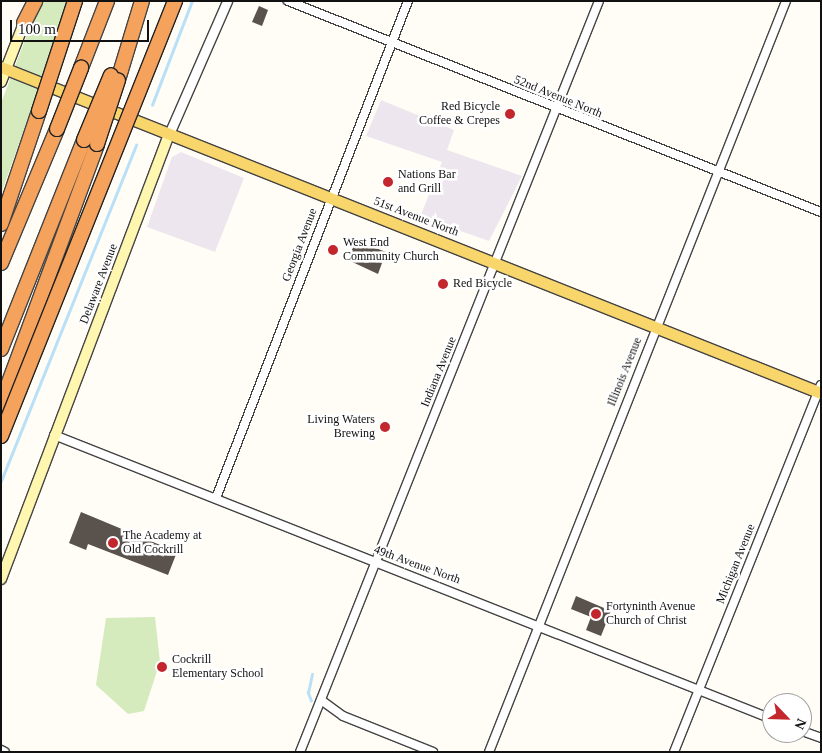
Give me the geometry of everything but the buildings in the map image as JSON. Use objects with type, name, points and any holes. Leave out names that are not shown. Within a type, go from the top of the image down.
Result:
[{"type":"highway","points":[[24,23],[35,1]]},
{"type":"highway","points":[[1,224],[75,1]]},
{"type":"highway","points":[[1,263],[57,129],[107,1]]},
{"type":"highway","points":[[1,404],[141,1]]},
{"type":"highway","points":[[1,436],[175,1]]},
{"type":"highway","points":[[1,349],[91,142]]},
{"type":"main road","points":[[1,82],[4,68],[24,23]]},
{"type":"main road","name":"51st Avenue North","points":[[4,68],[820,390]]},
{"type":"main road","name":"Delaware Avenue","points":[[1,579],[169,134]]},
{"type":"street","points":[[24,23],[31,1]]},
{"type":"street","name":"Delaware Avenue","points":[[169,134],[227,1]]},
{"type":"street","name":"52nd Avenue North","points":[[288,1],[556,109],[821,212]]},
{"type":"street","name":"Georgia Avenue","points":[[216,498],[330,198],[408,1]]},
{"type":"street","name":"Indiana Avenue","points":[[300,752],[497,263],[600,1]]},
{"type":"street","name":"Illinois Avenue","points":[[489,752],[656,325],[786,1]]},
{"type":"street","name":"Michigan Avenue","points":[[674,752],[698,688],[820,390]]},
{"type":"street","name":"49th Avenue North","points":[[54,435],[377,563],[540,624],[762,715]]},
{"type":"street","points":[[321,700],[343,716],[433,752]]},
{"type":"street","points":[[1,750],[5,752]]},
{"type":"shaded area","points":[[381,100],[454,130],[447,150],[522,176],[489,241],[420,217],[442,162],[366,136]]},
{"type":"shaded area","points":[[181,152],[244,178],[215,252],[147,227],[172,157]]},
{"type":"green space","points":[[40,1],[70,1],[1,194],[1,103]]},
{"type":"green space","points":[[155,617],[160,662],[144,711],[128,714],[96,685],[106,618]]},
{"type":"waterway","points":[[152,105],[192,1]]},
{"type":"waterway","points":[[1,481],[136,145]]},
{"type":"waterway","points":[[311,701],[308,693],[312,674]]},
{"type":"place","name":"Red Bicycle Coffee & Crepes","points":[[510,114]]},
{"type":"place","name":"Nations Bar and Grill","points":[[388,182]]},
{"type":"place","name":"West End Community Church","points":[[333,250]]},
{"type":"place","name":"Red Bicycle","points":[[443,284]]},
{"type":"place","name":"Living Waters Brewing","points":[[385,427]]},
{"type":"place","name":"The Academy at Old Cockrill","points":[[113,543]]},
{"type":"place","name":"Fortyninth Avenue Church of Christ","points":[[596,614]]},
{"type":"place","name":"Cockrill Elementary School","points":[[162,667]]}]
